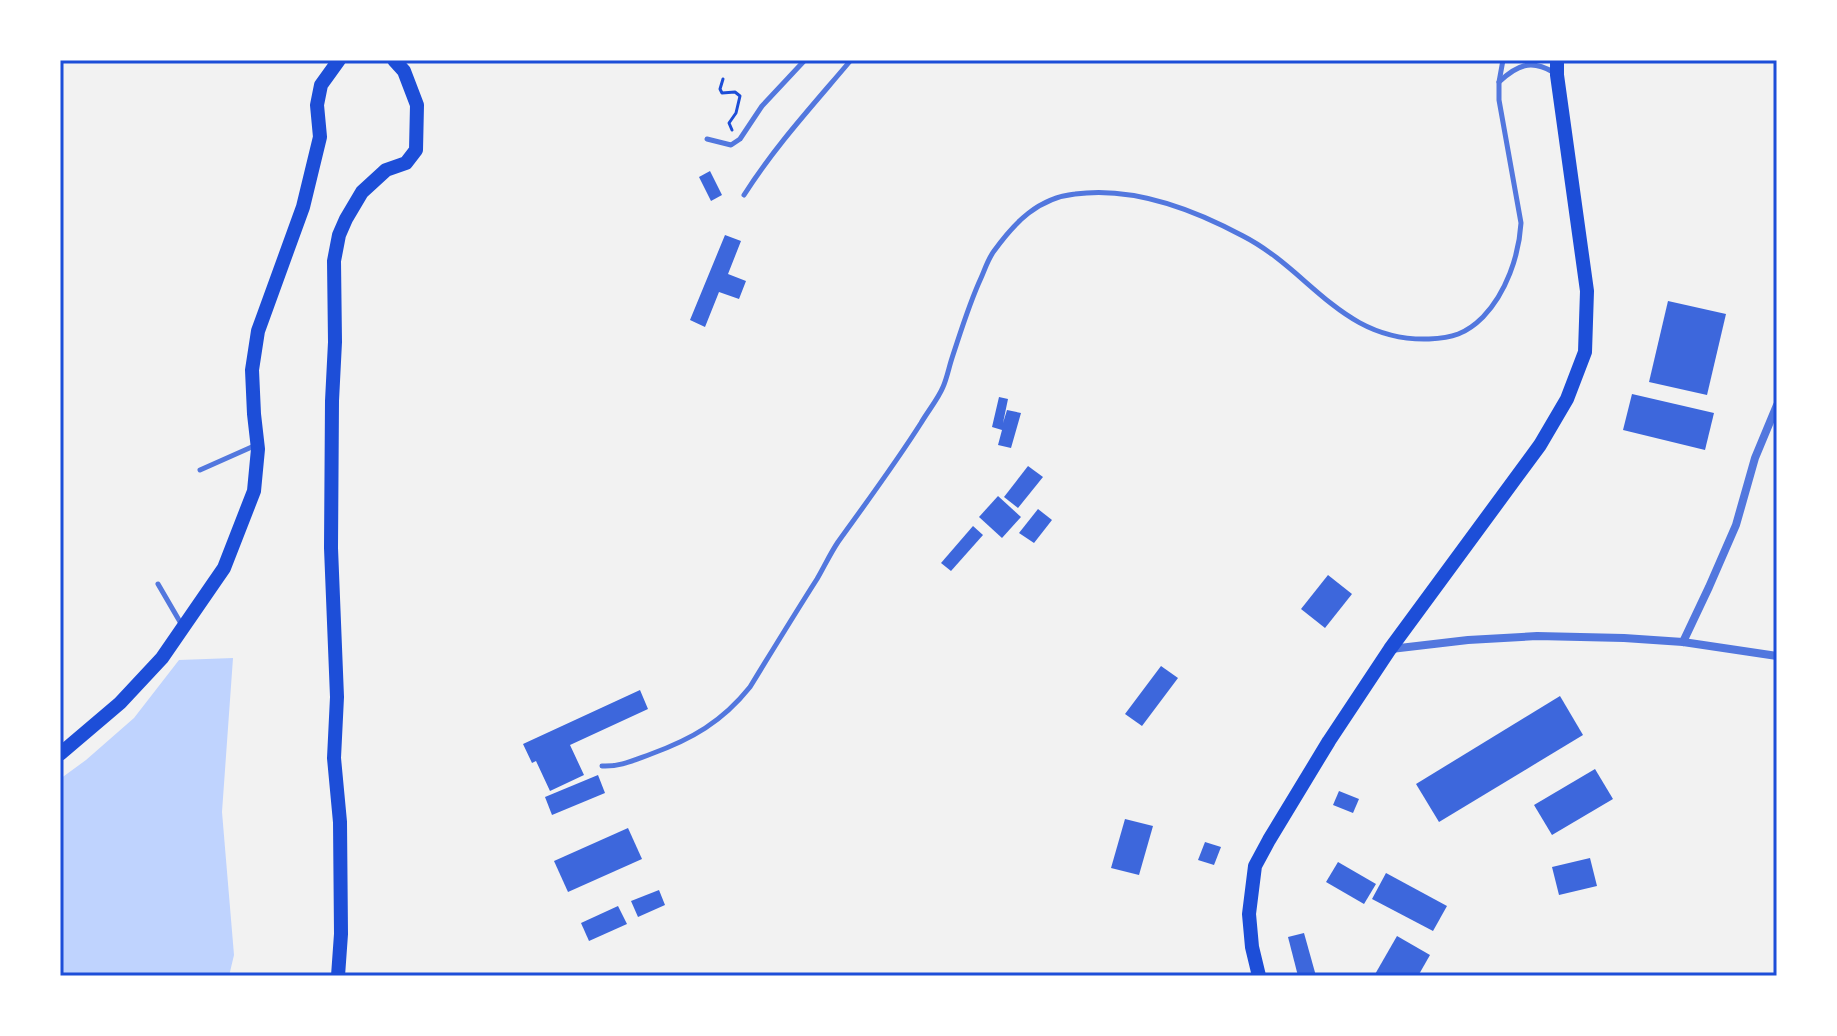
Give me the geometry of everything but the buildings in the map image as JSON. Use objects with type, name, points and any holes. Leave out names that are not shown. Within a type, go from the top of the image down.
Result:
[{"type":"main road","points":[[60,754],[120,703],[162,658],[224,568],[254,491],[258,444],[252,370],[258,331],[303,207],[320,137],[317,105],[321,85],[339,60]]},
{"type":"main road","points":[[338,976],[341,934],[340,822],[334,758],[337,697],[331,548],[334,261],[339,235],[362,192],[386,170],[406,163],[416,150],[417,105],[404,71],[394,60]]},
{"type":"main road","points":[[1259,976],[1249,914],[1255,866],[1329,741],[1390,649],[1540,445],[1567,399],[1585,352],[1587,291],[1557,68]]},
{"type":"street","points":[[1683,642],[1736,525],[1755,458],[1777,405]]},
{"type":"street","points":[[1390,649],[1537,636],[1683,642],[1777,656]]},
{"type":"lane","points":[[707,139],[731,145],[740,139],[762,106],[805,60]]},
{"type":"lane","points":[[744,195],[793,128],[851,60]]},
{"type":"lane","points":[[602,766],[616,767],[683,742],[706,729],[750,687],[834,547],[943,388],[971,300],[992,254],[1026,213],[1050,201],[1078,193],[1127,194],[1167,203],[1246,237],[1277,258],[1338,310],[1378,332],[1407,338],[1448,338],[1471,328],[1486,313],[1510,274],[1520,242],[1521,223],[1499,100],[1503,60]]},
{"type":"lane","points":[[1499,82],[1511,70],[1526,65],[1557,68]]},
{"type":"lane","points":[[200,470],[258,444]]},
{"type":"lane","points":[[158,584],[183,628]]},
{"type":"path","points":[[723,79],[722,93],[735,92],[740,96],[736,113],[729,123],[734,133],[731,145]]},
{"type":"water","points":[[233,658],[222,812],[234,955],[229,976],[60,976],[60,779],[134,718],[179,660]]}]
